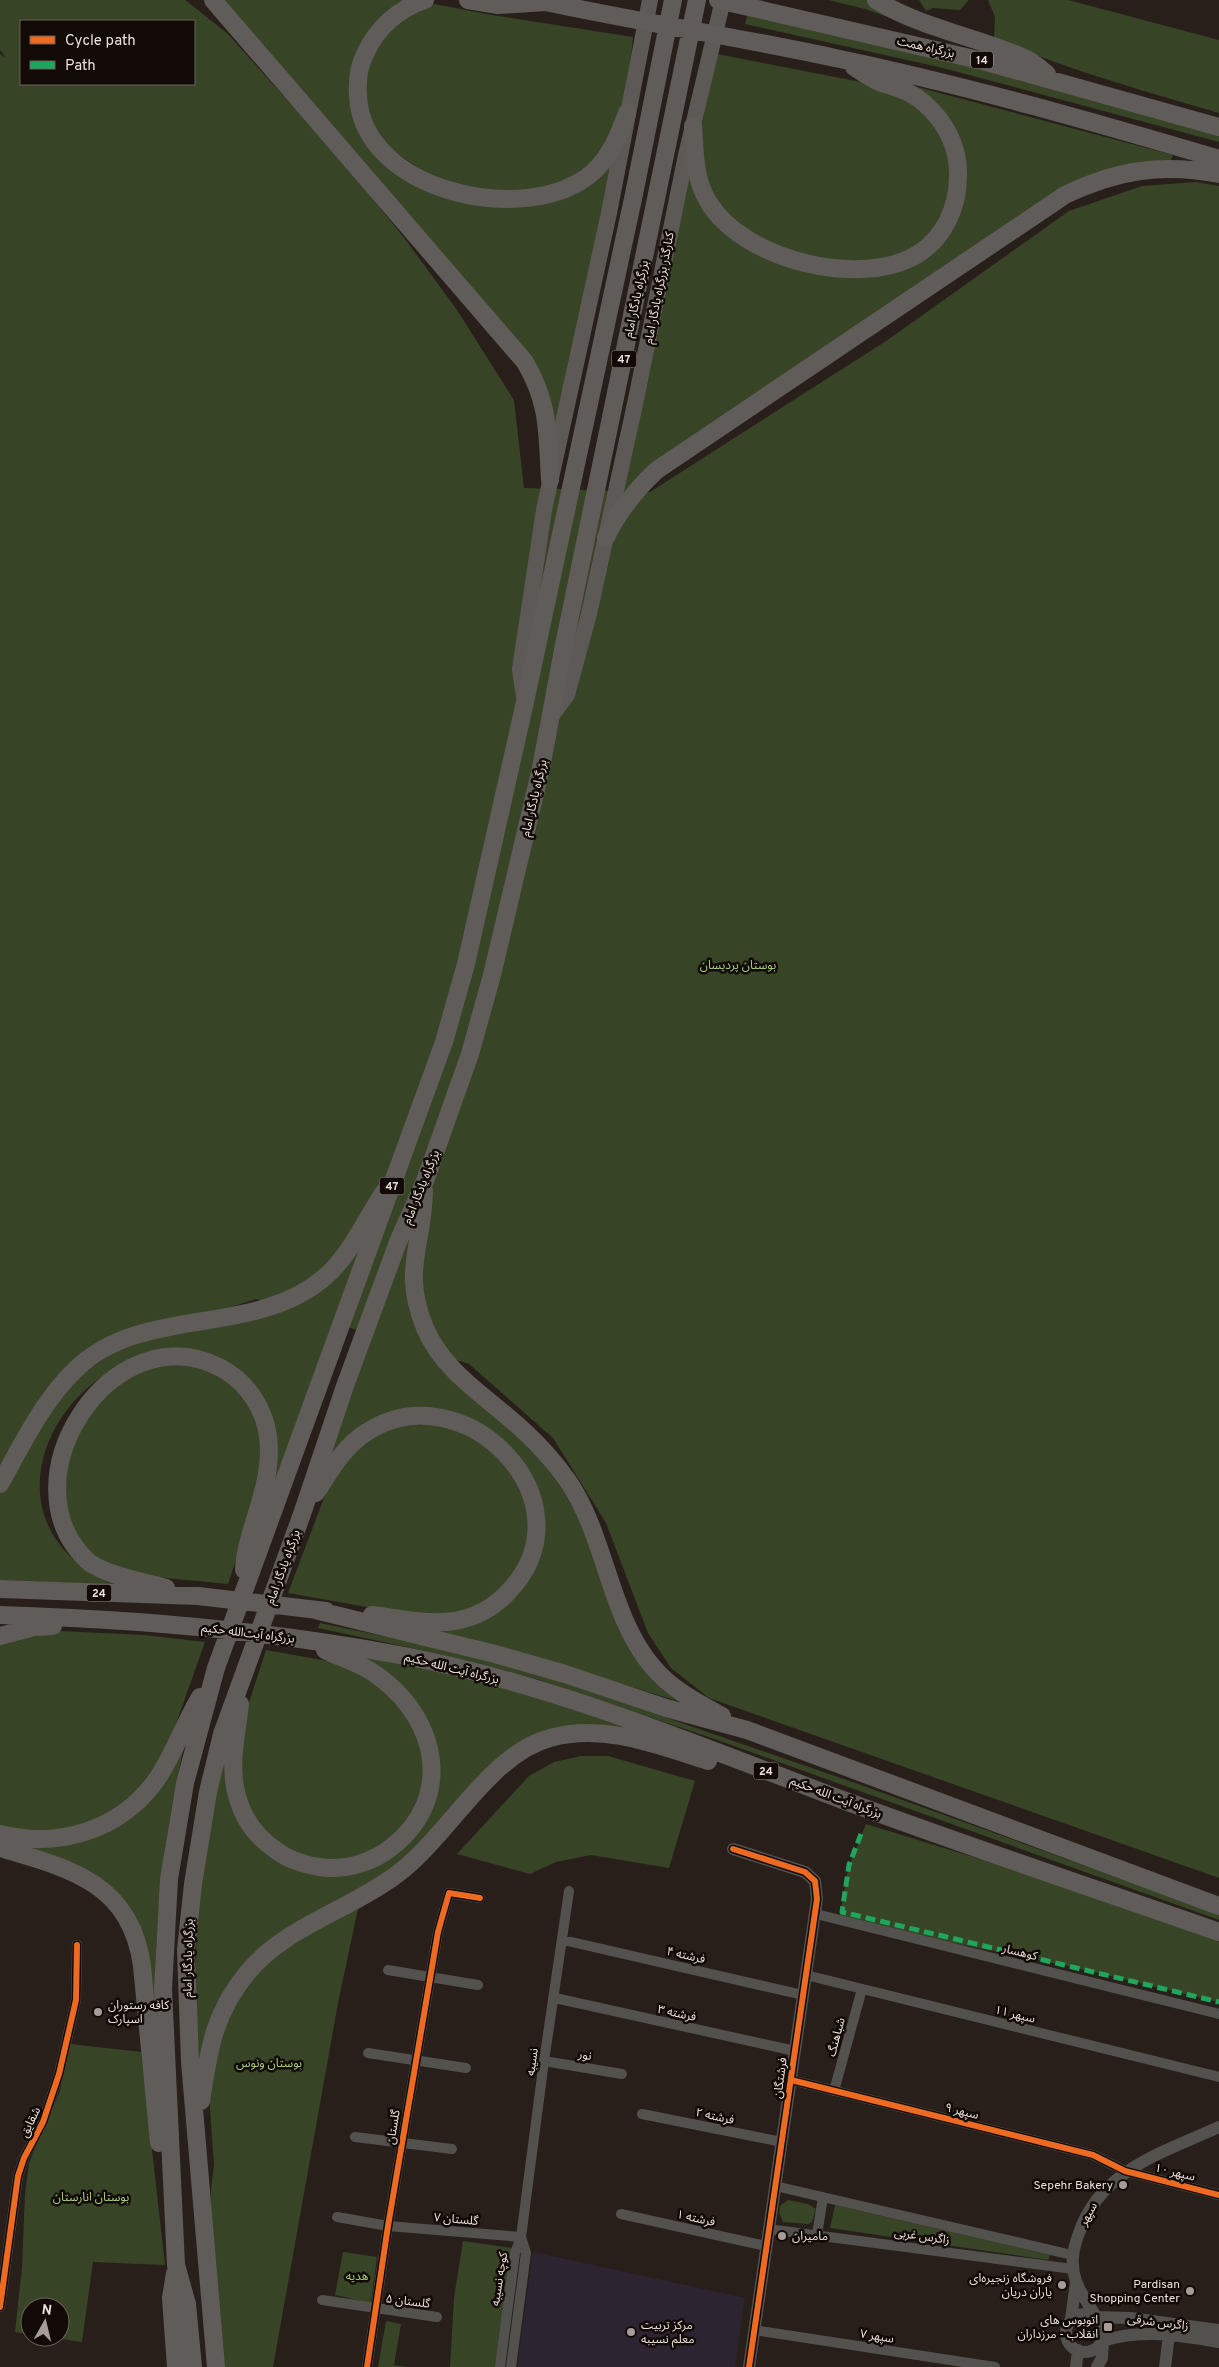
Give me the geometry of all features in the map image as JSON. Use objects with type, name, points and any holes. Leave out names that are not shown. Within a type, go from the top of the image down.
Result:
[{"type":"highway","points":[[213,0],[525,362],[536,381],[546,413],[550,480]]},
{"type":"highway","points":[[425,0],[408,7],[380,29],[371,40],[359,72],[358,104],[367,132],[380,151],[399,167],[434,184],[465,193],[513,199],[540,197],[573,185],[593,171],[613,146],[627,113]]},
{"type":"highway","points":[[468,0],[498,5],[541,1],[838,58],[960,87],[1219,159]]},
{"type":"highway","name":"بزرگراه یادگار امام","points":[[193,2367],[187,2304],[176,2265],[162,1989],[169,1879],[185,1783],[216,1668],[444,1042],[466,964],[525,702],[634,194],[673,0]]},
{"type":"highway","name":"بزرگراه یادگار امام","points":[[216,2367],[206,2269],[197,2124],[190,2062],[187,1933],[202,1823],[222,1734],[302,1514],[345,1386],[398,1242],[425,1181],[470,1054],[492,975],[541,768],[697,0]]},
{"type":"highway","name":"بزرگراه همت","points":[[718,0],[983,61],[1219,127]]},
{"type":"highway","points":[[876,0],[938,29],[1024,57],[1058,82]]},
{"type":"highway","points":[[693,126],[696,171],[701,188],[720,217],[732,229],[750,241],[793,259],[840,268],[894,263],[919,254],[941,232],[955,205],[958,157],[953,143],[937,116],[910,92],[876,80],[838,58]]},
{"type":"highway","points":[[606,537],[615,518],[630,498],[657,470],[1065,195],[1097,181],[1137,170],[1181,168],[1219,174]]},
{"type":"highway","points":[[0,1484],[44,1408],[75,1370],[111,1346],[135,1336],[178,1325],[256,1312],[286,1302],[304,1292],[326,1276],[340,1260],[396,1176]]},
{"type":"highway","points":[[425,1181],[424,1211],[414,1254],[412,1284],[418,1310],[434,1345],[462,1378],[526,1433],[568,1481],[595,1536],[625,1619],[640,1651],[652,1666],[678,1691],[747,1730]]},
{"type":"highway","points":[[198,1596],[120,1576],[91,1564],[65,1543],[54,1527],[44,1496],[44,1475],[48,1455],[60,1428],[71,1413],[91,1390],[107,1379],[142,1362],[163,1357],[198,1359],[226,1371],[250,1392],[264,1419],[269,1460],[264,1491],[244,1558],[245,1588]]},
{"type":"highway","points":[[302,1514],[345,1451],[358,1438],[387,1421],[424,1416],[439,1417],[466,1426],[496,1444],[519,1470],[532,1497],[535,1508],[535,1538],[520,1578],[504,1596],[482,1612],[454,1621],[432,1622],[315,1610]]},
{"type":"highway","name":"24","points":[[0,1590],[198,1596],[315,1610]]},
{"type":"highway","name":"بزرگراه آیت الله حکیم","points":[[315,1610],[495,1654],[565,1674],[666,1708],[747,1730],[1219,1906]]},
{"type":"highway","name":"24","points":[[0,1615],[125,1619]]},
{"type":"highway","points":[[0,1636],[34,1627],[75,1626],[125,1619]]},
{"type":"highway","name":"بزرگراه آیت‌الله حکیم","points":[[125,1619],[304,1640]]},
{"type":"highway","points":[[244,1674],[235,1742],[234,1773],[240,1805],[256,1833],[284,1856],[317,1867],[352,1866],[385,1853],[413,1828],[425,1805],[431,1782],[432,1759],[424,1729],[410,1705],[381,1678],[360,1665],[304,1640]]},
{"type":"highway","name":"بزرگراه آیت الله حکیم","points":[[304,1640],[405,1656],[534,1690],[690,1742],[906,1823],[1219,1932]]},
{"type":"highway","points":[[0,1834],[35,1841],[68,1837],[104,1824],[135,1803],[146,1793],[164,1767],[216,1668]]},
{"type":"highway","points":[[197,2124],[210,2042],[218,2018],[249,1971],[263,1957],[297,1933],[396,1875],[432,1843],[500,1767],[518,1752],[548,1738],[588,1732],[628,1737],[906,1823]]},
{"type":"highway","points":[[0,1848],[64,1868],[91,1881],[122,1912],[135,1935],[140,1952],[144,1980],[160,2154],[173,2211]]},
{"type":"highway","points":[[176,2265],[172,2298],[176,2367]]},
{"type":"main road","points":[[525,702],[520,669],[550,480],[557,457],[609,213],[650,0]]},
{"type":"main road","name":"کنارگذر بزرگراه یادگار امام","points":[[550,718],[567,695],[606,537],[693,126],[723,0]]},
{"type":"street","name":"فرشتگان","points":[[733,1849],[799,1870],[811,1876],[817,1889],[816,1914],[794,2051],[749,2367]]},
{"type":"street","name":"نسیبه","points":[[522,2237],[544,2060],[555,1998],[569,1892]]},
{"type":"street","name":"گلستان","points":[[367,2367],[388,2226],[438,1932],[449,1893],[480,1898]]},
{"type":"street","name":"کوهسار","points":[[816,1914],[1219,2014]]},
{"type":"street","name":"فرشته ۴","points":[[563,1940],[803,1994]]},
{"type":"street","name":"شقایق","points":[[0,2307],[18,2176],[24,2158],[43,2122],[55,2092],[76,2000],[77,1945]]},
{"type":"street","points":[[388,1970],[478,1985]]},
{"type":"street","name":"سپهر ۱۱","points":[[806,1975],[1219,2077]]},
{"type":"street","name":"شباهنگ","points":[[834,2091],[862,1989]]},
{"type":"street","name":"فرشته ۳","points":[[555,1998],[794,2051]]},
{"type":"street","points":[[368,2053],[466,2068]]},
{"type":"street","name":"نور","points":[[544,2060],[622,2074]]},
{"type":"street","name":"سپهر ۹","points":[[791,2080],[1093,2155],[1125,2171]]},
{"type":"street","name":"فرشته ۲","points":[[642,2114],[782,2142]]},
{"type":"street","name":"سپهر","points":[[1074,2276],[1072,2255],[1088,2210],[1104,2190],[1125,2171],[1219,2127]]},
{"type":"street","points":[[355,2137],[452,2149]]},
{"type":"street","name":"سپهر ۱۰","points":[[1125,2171],[1219,2195]]},
{"type":"street","name":"زاگرس غربی","points":[[775,2186],[1072,2255]]},
{"type":"street","points":[[817,2235],[823,2197]]},
{"type":"street","name":"فرشته ۱","points":[[621,2214],[766,2246]]},
{"type":"street","name":"گلستان ۷","points":[[337,2217],[388,2226],[522,2237]]},
{"type":"street","name":"زاگرس غربی","points":[[768,2229],[817,2235],[1074,2276]]},
{"type":"street","name":"کوچه نسیبه","points":[[500,2367],[514,2253],[522,2237]]},
{"type":"street","name":"کوچه نسیبه","points":[[511,2367],[526,2253],[522,2237]]},
{"type":"street","points":[[1074,2276],[1104,2328],[1102,2358],[1097,2367]]},
{"type":"street","points":[[1071,2319],[1074,2276]]},
{"type":"street","name":"گلستان ۵","points":[[322,2300],[376,2310],[437,2317]]},
{"type":"street","points":[[1096,2317],[1083,2313],[1071,2319],[1067,2324],[1066,2338],[1069,2344],[1078,2350],[1092,2351],[1103,2340]]},
{"type":"street","name":"زاگرس شرقی","points":[[1096,2317],[1130,2318],[1219,2330]]},
{"type":"street","points":[[1130,2318],[1122,2321],[1119,2327],[1121,2331],[1132,2334]]},
{"type":"street","name":"سپهر ۷","points":[[754,2330],[995,2367]]},
{"type":"street","name":"زاگرس شرقی","points":[[1103,2340],[1132,2334],[1169,2335],[1219,2342]]},
{"type":"street","points":[[1164,2367],[1169,2335]]},
{"type":"street","points":[[1076,2367],[1078,2350]]},
{"type":"shaded area","name":"مرکز تربیت معلم نسیبه","points":[[533,2252],[745,2298],[735,2367],[517,2367]]},
{"type":"green space","name":"بوستان پردیسان","points":[[0,0],[185,0],[227,33],[348,168],[405,239],[457,310],[514,400],[524,488],[621,491],[688,161],[711,214],[822,271],[929,251],[962,158],[902,83],[1173,155],[1170,163],[1114,170],[629,491],[650,492],[886,341],[1069,211],[1142,186],[1196,182],[1219,186],[1219,1878],[709,1698],[671,1668],[648,1633],[606,1523],[553,1438],[469,1364],[434,1353],[531,1447],[561,1481],[574,1502],[609,1592],[684,1703],[554,1663],[388,1621],[475,1621],[539,1545],[506,1447],[403,1412],[321,1477],[373,1335],[335,1323],[248,1561],[272,1435],[218,1360],[128,1366],[115,1369],[92,1384],[73,1403],[57,1425],[46,1450],[40,1476],[41,1502],[49,1527],[65,1551],[85,1567],[124,1585],[0,1580],[0,1494],[31,1440],[76,1378],[121,1347],[284,1307],[256,1299],[94,1350],[0,1475],[0,54],[6,58],[0,50]]},
{"type":"green space","points":[[219,0],[413,0],[353,81],[389,165],[524,205],[557,200],[586,185],[618,146],[552,463],[544,387]]},
{"type":"green space","points":[[828,0],[866,0],[936,34],[865,9]]},
{"type":"green space","points":[[919,0],[968,1],[960,10],[933,8],[926,11]]},
{"type":"green space","points":[[988,0],[1068,0],[1219,40],[1219,113],[1077,70],[994,39],[995,17]]},
{"type":"green space","points":[[434,4],[633,37],[628,87],[619,123],[601,155],[558,187],[497,193],[433,178],[375,138],[361,80],[386,30],[424,6]]},
{"type":"green space","points":[[747,16],[932,55],[1219,131],[1219,142],[943,68],[745,24]]},
{"type":"green space","points":[[717,54],[876,85],[913,100],[947,140],[952,195],[926,241],[902,256],[839,264],[758,241],[707,194],[701,128]]},
{"type":"green space","points":[[165,1363],[209,1369],[237,1387],[256,1414],[264,1453],[253,1509],[228,1584],[135,1575],[106,1566],[65,1532],[50,1496],[50,1474],[55,1453],[112,1383]]},
{"type":"green space","points":[[440,1423],[489,1446],[512,1471],[529,1512],[527,1546],[513,1576],[484,1604],[450,1616],[395,1612],[288,1593],[327,1490],[357,1445],[390,1427]]},
{"type":"green space","points":[[320,1623],[475,1655],[560,1681],[858,1784],[1219,1914],[1219,1920],[723,1742],[540,1680],[435,1653],[318,1628]]},
{"type":"green space","points":[[60,1631],[144,1635],[205,1642],[171,1738],[146,1784],[101,1820],[43,1835],[0,1827],[0,1641]]},
{"type":"green space","points":[[266,1650],[339,1663],[376,1681],[416,1727],[425,1777],[412,1817],[379,1850],[337,1862],[288,1852],[252,1819],[239,1778],[246,1712]]},
{"type":"green space","points":[[344,1652],[423,1668],[501,1687],[572,1709],[689,1750],[553,1731],[410,1856],[251,1961],[199,2087],[196,1959],[200,1882],[209,1822],[233,1725],[234,1809],[316,1872],[413,1837],[433,1739]]},
{"type":"green space","points":[[190,1724],[173,1797],[162,1871],[156,1945],[155,2020],[125,1907],[13,1843],[111,1827]]},
{"type":"green space","points":[[581,1756],[608,1756],[695,1781],[669,1868],[591,1855],[556,1862],[530,1874],[457,1854],[529,1776],[554,1762]]},
{"type":"green space","points":[[866,1824],[1081,1890],[1219,1938],[1219,2002],[1072,1967],[839,1920],[848,1869]]},
{"type":"green space","name":"بوستان ونوس","points":[[359,1904],[338,2003],[273,2367],[224,2367],[211,2219],[211,2189],[214,2165],[208,2082],[229,2008],[274,1954]]},
{"type":"green space","name":"بوستان انارستان","points":[[70,2044],[141,2052],[165,2265],[93,2262],[82,2342],[70,2340],[70,2297],[20,2297],[20,2333],[15,2332],[22,2267],[25,2194],[29,2163],[60,2091]]},
{"type":"green space","points":[[788,2200],[808,2204],[816,2209],[812,2222],[808,2224],[783,2222],[779,2213],[780,2206]]},
{"type":"green space","points":[[835,2205],[1050,2255],[1048,2260],[830,2228]]},
{"type":"green space","points":[[463,2241],[512,2248],[496,2367],[450,2367],[454,2298]]},
{"type":"green space","name":"هدیه","points":[[343,2252],[377,2257],[371,2303],[335,2295]]},
{"type":"green space","points":[[386,2321],[401,2324],[394,2365],[407,2367],[378,2367]]},
{"type":"marked path","points":[[861,1834],[849,1865],[842,1912],[1219,2002]]},
{"type":"cycle path","points":[[733,1849],[805,1872],[815,1881],[817,1899],[749,2367]]},
{"type":"cycle path","points":[[367,2367],[388,2226],[438,1932],[449,1893],[480,1898]]},
{"type":"cycle path","points":[[0,2307],[18,2176],[24,2158],[43,2122],[59,2074],[76,2000],[77,1945]]},
{"type":"cycle path","points":[[791,2080],[1093,2155],[1125,2171],[1219,2195]]},
{"type":"place","name":"کافه رستوران اسپارک","points":[[98,2012]]},
{"type":"place","name":"Sepehr Bakery","points":[[1123,2185]]},
{"type":"place","name":"مامیران","points":[[782,2236]]},
{"type":"place","name":"فروشگاه زنجیره‌ای یاران دریان","points":[[1062,2285]]},
{"type":"place","name":"Pardisan Shopping Center","points":[[1190,2291]]},
{"type":"place","name":"اتوبوس های انقلاب - مرزداران","points":[[1108,2327]]},
{"type":"place","name":"مرکز تربیت معلم نسیبه","points":[[631,2332]]}]
